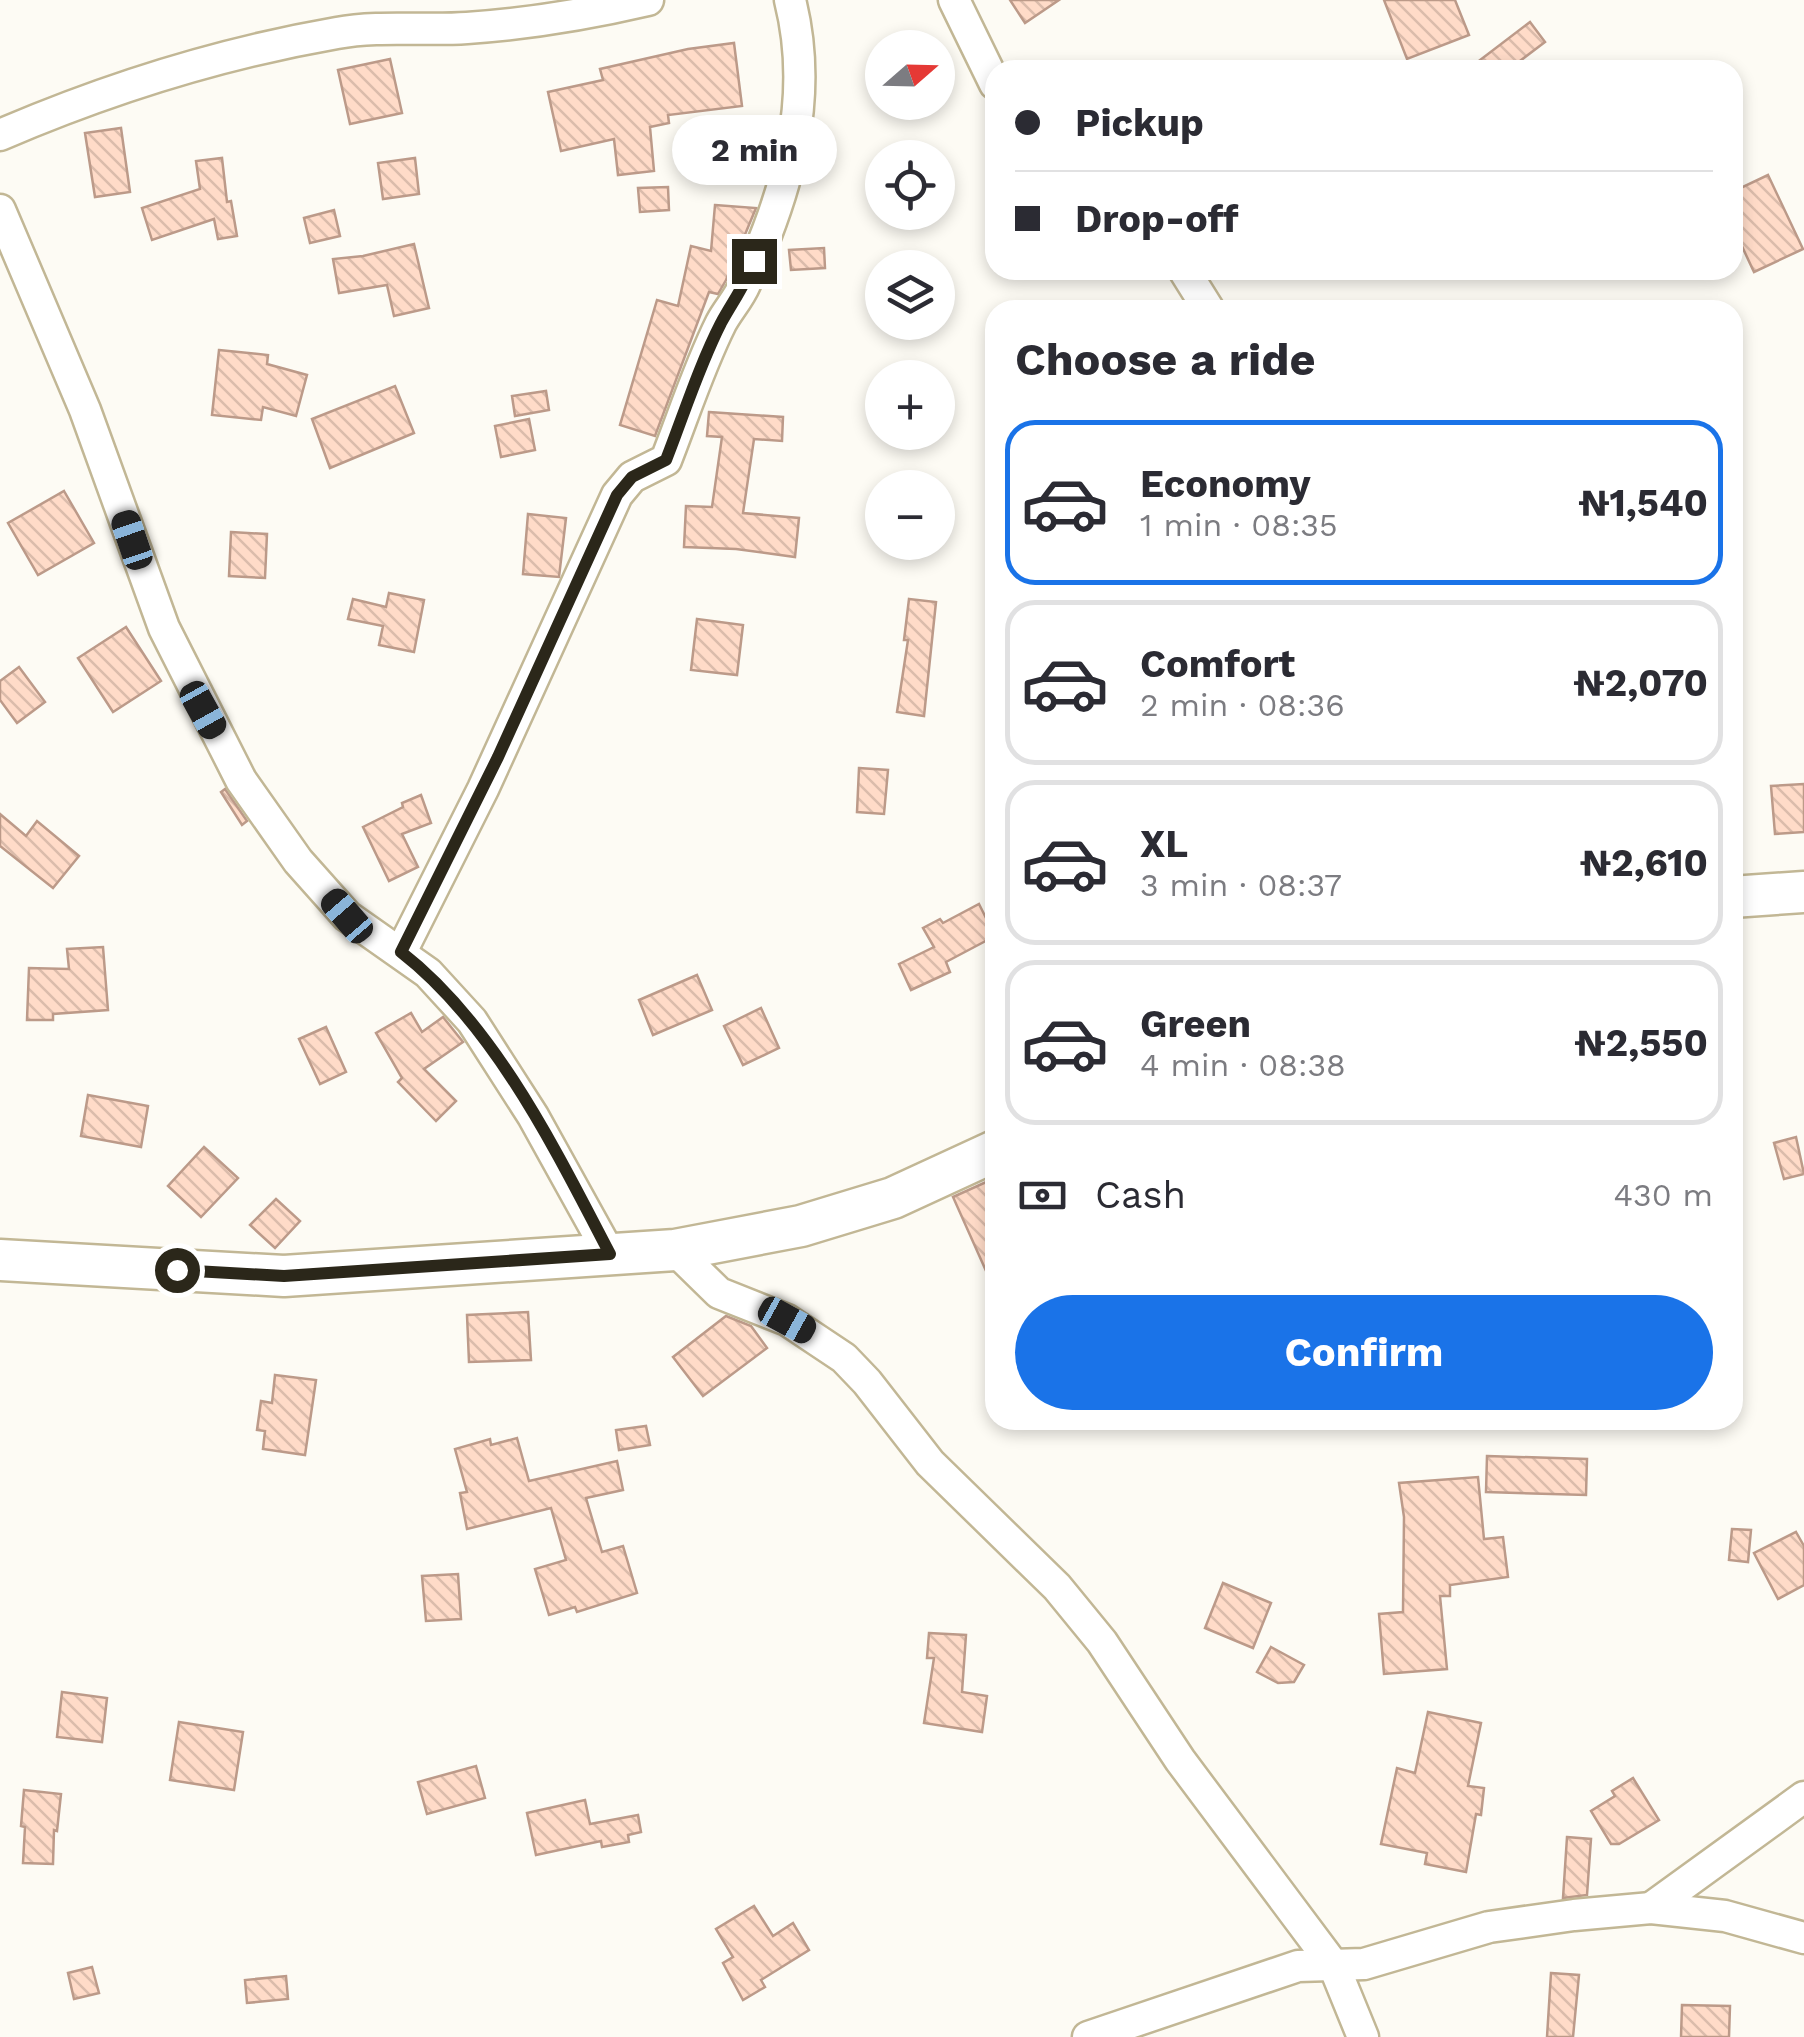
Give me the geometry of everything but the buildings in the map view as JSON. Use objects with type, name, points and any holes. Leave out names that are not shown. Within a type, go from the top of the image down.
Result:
[{"type":"street","points":[[0,135],[71,104],[164,76],[340,32],[466,28],[577,16],[648,0]]},
{"type":"street","points":[[401,952],[542,664],[617,495],[632,477],[666,460],[716,333],[744,287],[791,166],[800,105],[798,50],[790,0]]},
{"type":"street","points":[[954,0],[985,64]]},
{"type":"street","points":[[0,210],[85,410],[164,628],[241,780],[298,861],[347,916],[428,973],[472,1021],[533,1116],[610,1254]]},
{"type":"street","points":[[1743,896],[1804,892]]},
{"type":"street","points":[[0,1260],[284,1276],[675,1250],[801,1226],[893,1198],[985,1156]]},
{"type":"street","points":[[675,1250],[720,1293],[787,1320],[844,1358],[930,1463],[1056,1586],[1102,1642],[1180,1760],[1334,1966],[1363,2037]]},
{"type":"street","points":[[1651,1908],[1804,1796]]},
{"type":"street","points":[[1088,2037],[1287,1969],[1314,1964],[1364,1964],[1489,1928],[1651,1908],[1725,1916],[1804,1938]]},
{"type":"route","points":[[177,1270],[284,1276],[610,1254],[533,1116],[472,1021],[428,973],[401,952],[559,628],[617,495],[632,477],[666,460],[722,321],[744,287],[754,261]]}]
